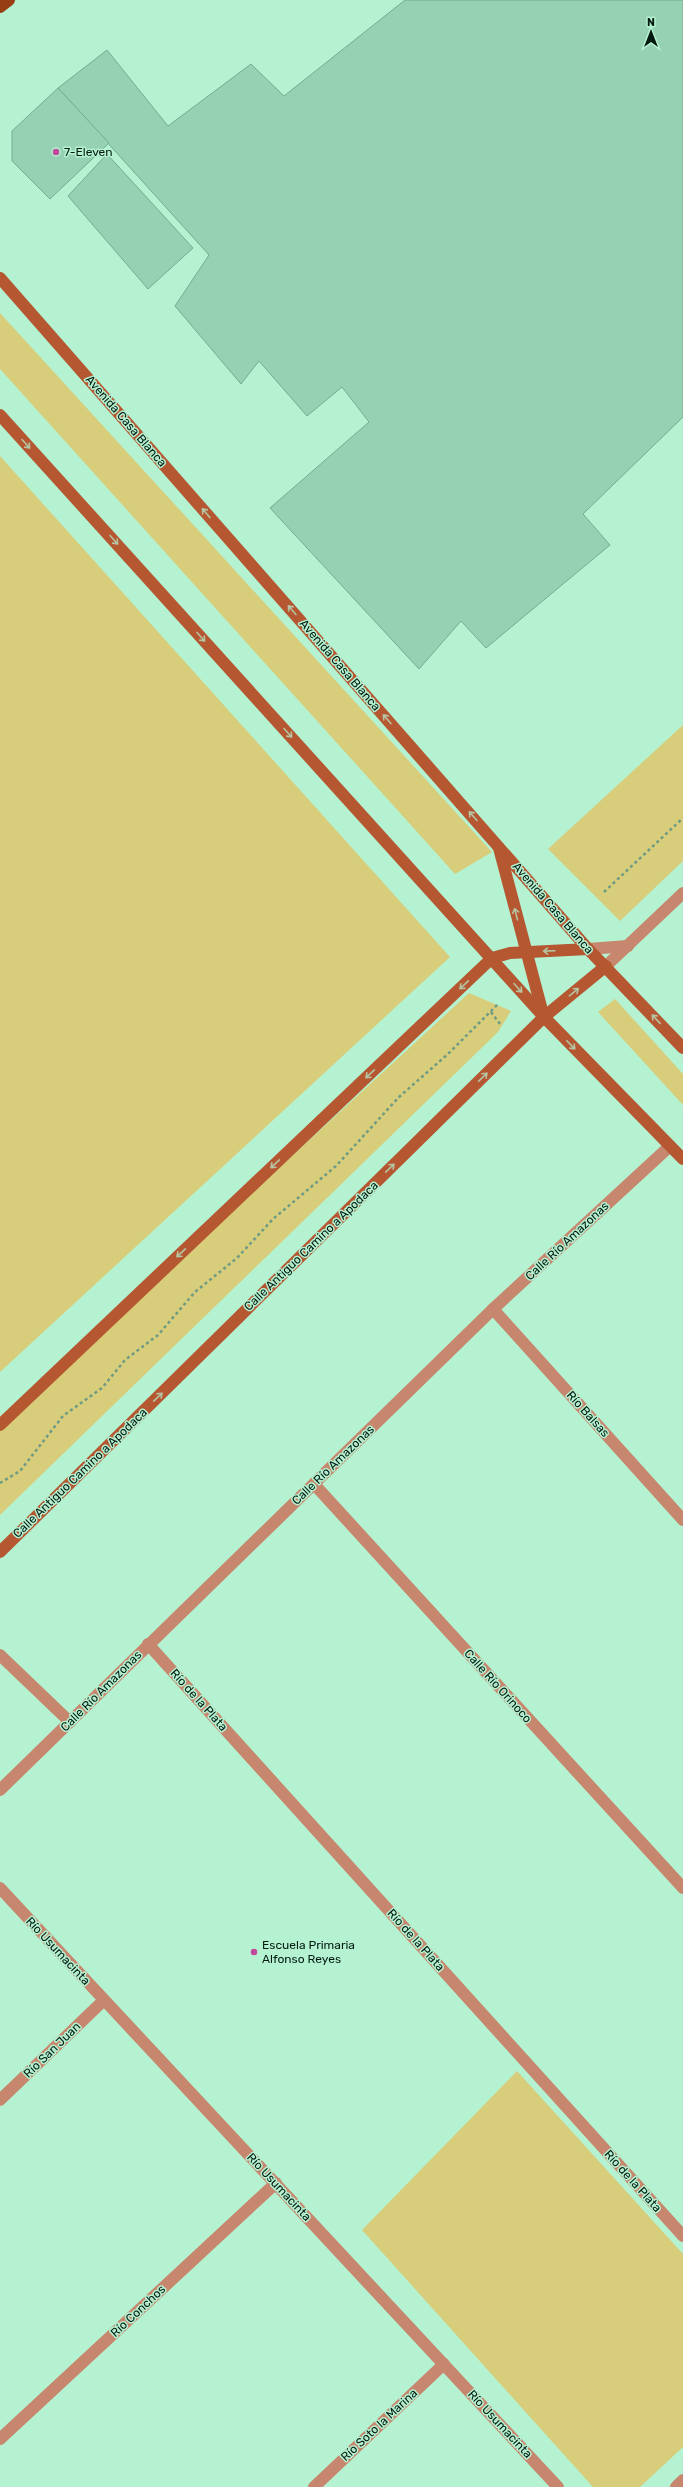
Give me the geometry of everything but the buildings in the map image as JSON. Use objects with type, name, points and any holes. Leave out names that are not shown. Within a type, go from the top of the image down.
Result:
[{"type":"main road","points":[[0,6],[9,0]]},
{"type":"street","name":"Avenida Casa Blanca","points":[[0,278],[588,949],[606,966],[683,1048]]},
{"type":"street","points":[[0,415],[544,1017],[683,1159]]},
{"type":"street","points":[[499,846],[544,1017]]},
{"type":"street","name":"Calle Antiguo Camino a Apodaca","points":[[0,1552],[544,1017],[606,966],[683,893]]},
{"type":"street","points":[[0,1425],[492,958],[510,953],[628,946]]},
{"type":"street","name":"Calle Río Amazonas","points":[[0,1790],[493,1309],[670,1146]]},
{"type":"street","name":"Río Balsas","points":[[493,1309],[683,1520]]},
{"type":"street","name":"Calle Río Orinoco","points":[[314,1484],[683,1888]]},
{"type":"street","name":"Río de la Plata","points":[[148,1644],[683,2236]]},
{"type":"street","points":[[0,1655],[70,1722]]},
{"type":"street","name":"Río Usumacinta","points":[[0,1888],[558,2487]]},
{"type":"street","name":"Río San Juan","points":[[0,2100],[104,2000]]},
{"type":"street","name":"Río Conchos","points":[[0,2439],[276,2183]]},
{"type":"street","name":"Río Soto la Marina","points":[[314,2487],[444,2364]]},
{"type":"street","points":[[676,2487],[683,2480]]},
{"type":"path","points":[[604,892],[683,818]]},
{"type":"path","points":[[0,1483],[20,1471],[63,1416],[102,1388],[125,1360],[158,1335],[196,1292],[237,1258],[273,1219],[336,1166],[399,1097],[448,1054],[516,985]]},
{"type":"shaded area","points":[[0,313],[492,852],[455,874],[0,369]]},
{"type":"shaded area","points":[[0,456],[450,957],[0,1372]]},
{"type":"shaded area","points":[[683,725],[683,861],[620,921],[548,849]]},
{"type":"shaded area","points":[[469,993],[511,1011],[498,1032],[0,1515],[0,1425]]},
{"type":"shaded area","points":[[615,999],[683,1074],[683,1105],[598,1012]]},
{"type":"shaded area","points":[[517,2071],[683,2254],[683,2447],[640,2487],[593,2487],[362,2230]]},
{"type":"place","name":"7-Eleven","points":[[56,152]]},
{"type":"place","name":"Escuela Primaria Alfonso Reyes","points":[[254,1952]]}]
